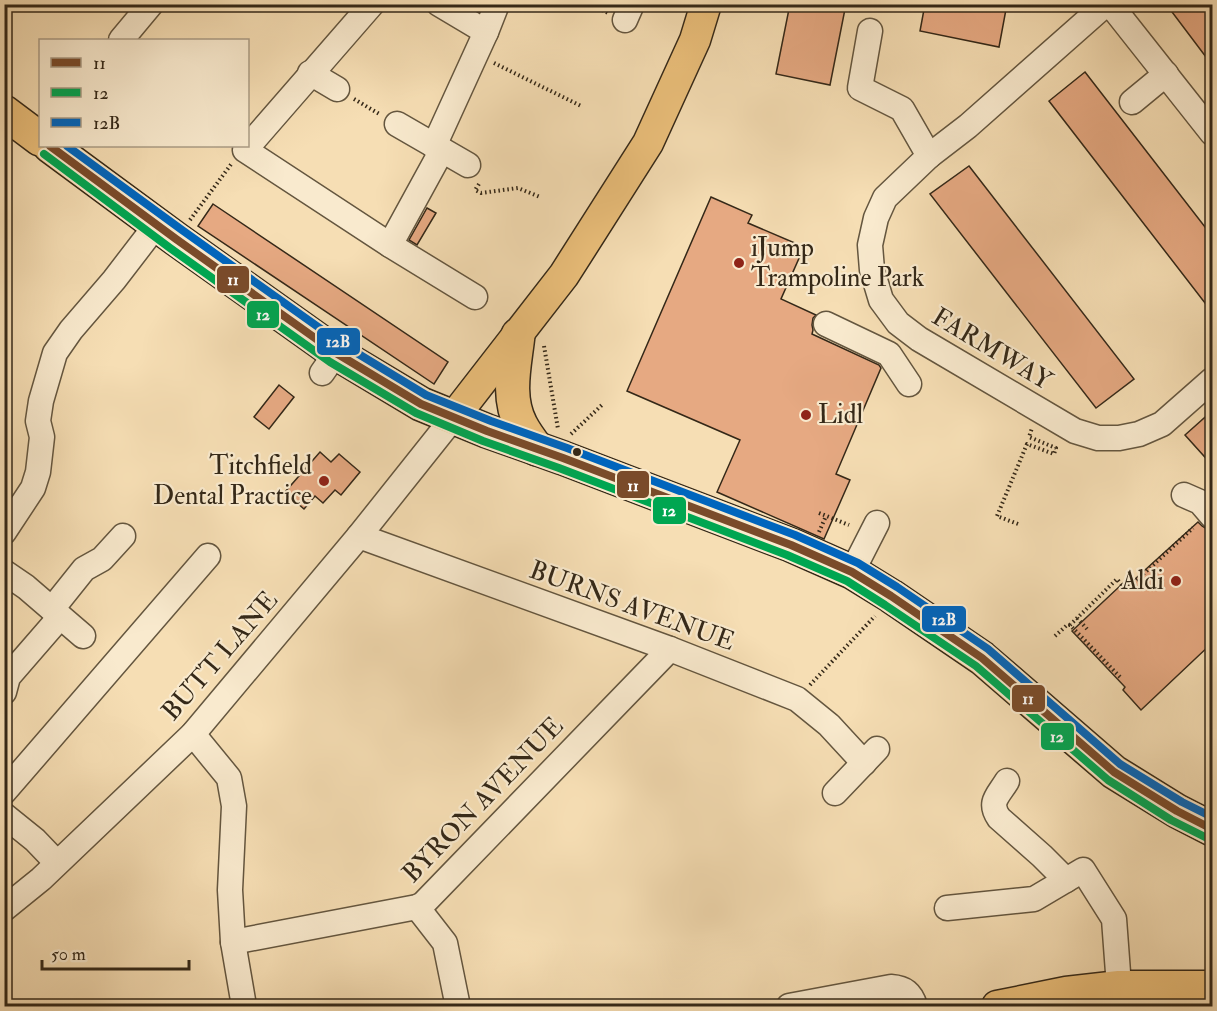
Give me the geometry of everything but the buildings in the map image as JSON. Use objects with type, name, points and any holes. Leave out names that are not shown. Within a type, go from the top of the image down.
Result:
[{"type":"highway","points":[[4,112],[39,137]]},
{"type":"highway","points":[[51,147],[166,232],[329,363],[453,417],[553,443]]},
{"type":"highway","points":[[531,341],[512,388],[516,414],[521,425],[553,443],[852,572],[982,658],[1114,772],[1177,811],[1212,829]]},
{"type":"main road","points":[[453,417],[489,371],[531,341],[564,275],[648,143],[695,40],[706,4]]},
{"type":"main road","points":[[997,1006],[1066,992],[1119,986],[1212,986]]},
{"type":"street","points":[[122,39],[151,4]]},
{"type":"street","points":[[249,145],[372,4]]},
{"type":"street","points":[[439,4],[486,32]]},
{"type":"street","points":[[390,244],[438,148],[497,4]]},
{"type":"street","name":"FARMWAY","points":[[1212,133],[1108,4],[969,126],[929,156],[885,198],[876,218],[870,244],[872,270],[881,300],[898,323],[919,339],[1075,431],[1098,438],[1119,438],[1139,434],[1162,424],[1212,380]]},
{"type":"street","points":[[870,31],[860,88],[902,110],[929,156]]},
{"type":"street","points":[[310,74],[337,89]]},
{"type":"street","points":[[1132,102],[1166,74]]},
{"type":"street","points":[[397,124],[474,173]]},
{"type":"street","points":[[248,147],[245,150],[475,297]]},
{"type":"street","points":[[4,532],[33,488],[38,472],[42,437],[38,421],[54,353],[70,330],[114,280],[166,232]]},
{"type":"street","points":[[826,324],[889,354],[909,384]]},
{"type":"street","name":"BUTT LANE","points":[[4,909],[40,879],[193,734],[359,536],[453,417]]},
{"type":"street","points":[[1184,495],[1200,502],[1203,522]]},
{"type":"street","points":[[852,572],[877,523]]},
{"type":"street","points":[[4,692],[8,677],[56,613],[84,569],[102,558],[123,536]]},
{"type":"street","name":"BURNS AVENUE","points":[[359,536],[670,649],[797,699],[870,756],[835,793]]},
{"type":"street","points":[[4,792],[208,556]]},
{"type":"street","points":[[4,572],[26,587],[83,636]]},
{"type":"street","name":"BYRON AVENUE","points":[[233,942],[423,904],[670,649]]},
{"type":"street","points":[[193,734],[229,778],[234,806],[230,890],[233,942],[244,1006]]},
{"type":"street","points":[[1007,781],[993,804],[993,810],[1066,880]]},
{"type":"street","points":[[4,815],[35,840],[57,863]]},
{"type":"street","points":[[947,908],[1034,899],[1083,870],[1114,919],[1119,986]]},
{"type":"street","points":[[417,907],[445,944],[457,1002],[454,1006]]},
{"type":"street","points":[[789,1006],[891,987],[907,992],[912,997],[915,1006]]},
{"type":"path","points":[[476,54],[581,106]]},
{"type":"path","points":[[337,89],[397,124]]},
{"type":"path","points":[[166,232],[245,150]]},
{"type":"path","points":[[474,173],[476,190],[481,193],[518,188],[540,197]]},
{"type":"path","points":[[531,341],[553,443],[603,404]]},
{"type":"path","points":[[1018,524],[997,516],[1027,444],[1054,454],[1056,448],[1029,436],[1038,411]]},
{"type":"path","points":[[819,513],[849,525]]},
{"type":"path","points":[[1055,636],[1067,624],[1070,625],[1117,579],[1126,590],[1203,522]]},
{"type":"path","points":[[797,699],[874,617]]},
{"type":"path","points":[[1077,618],[1087,629]]},
{"type":"path","points":[[1070,625],[1120,677]]},
{"type":"transit line","name":"11","points":[[51,147],[336,353],[421,404],[791,545],[852,572],[982,658],[1114,772],[1177,811],[1212,829]]},
{"type":"transit line","name":"12B","points":[[68,147],[342,344],[426,395],[795,535],[858,563],[988,649],[1120,764],[1182,802],[1212,817]]},
{"type":"transit line","name":"12","points":[[44,154],[170,248],[330,362],[416,413],[483,441],[787,555],[847,581],[976,666],[1108,780],[1171,820],[1207,838]]},
{"type":"place","name":"iJump Trampoline Park","points":[[739,263]]},
{"type":"place","name":"Lidl","points":[[806,415]]},
{"type":"place","name":"Titchfield Dental Practice","points":[[324,481]]},
{"type":"place","name":"Aldi","points":[[1176,581]]}]
